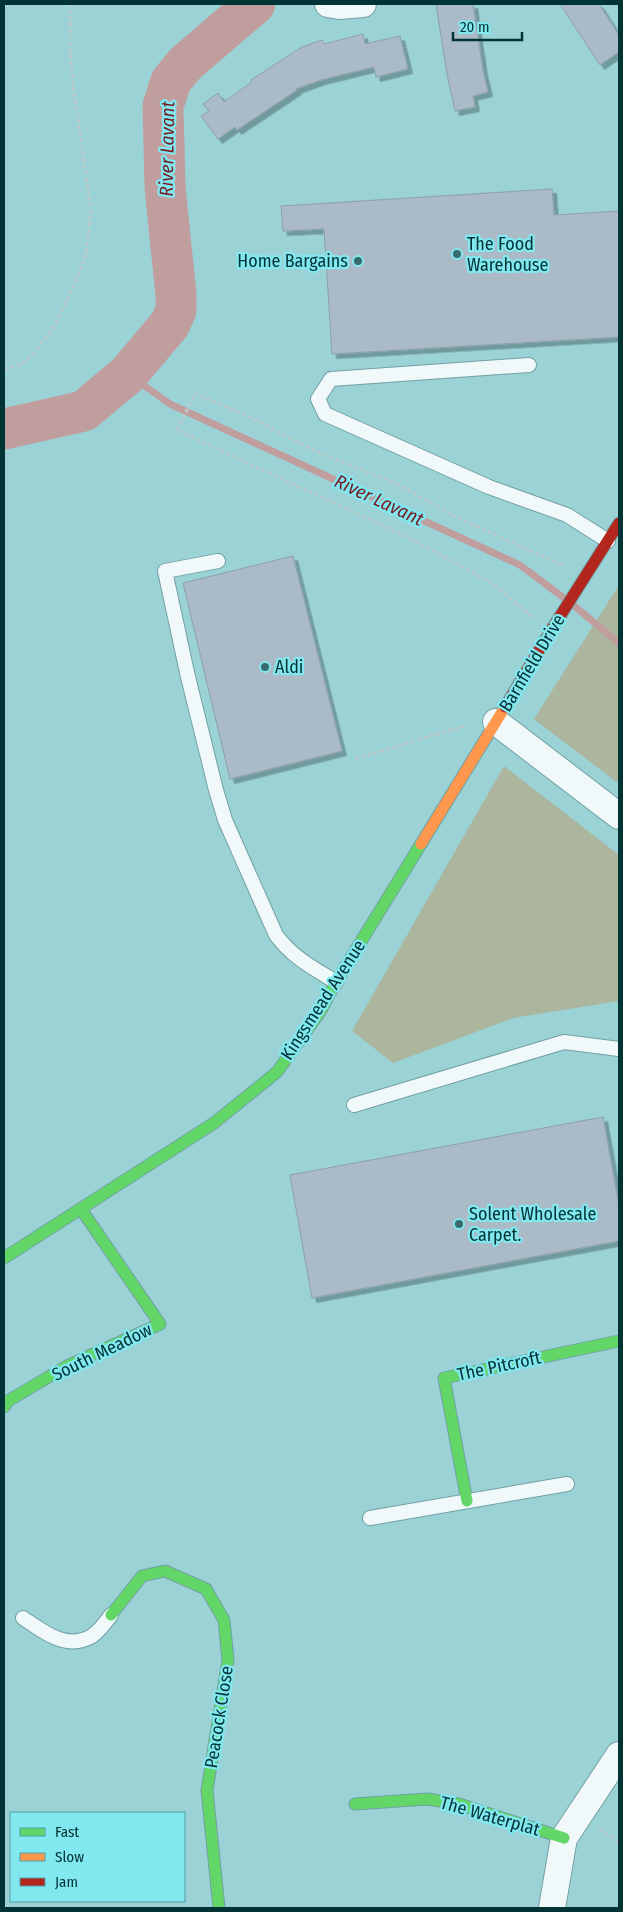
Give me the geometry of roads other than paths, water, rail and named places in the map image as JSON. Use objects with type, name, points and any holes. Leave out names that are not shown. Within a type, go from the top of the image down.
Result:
[{"type":"street","points":[[328,4],[339,6],[363,4]]},
{"type":"street","name":"Barnfield Drive","points":[[619,524],[542,644],[497,720],[619,816]]},
{"type":"street","name":"Kingsmead Avenue","points":[[4,1258],[214,1123],[277,1072],[320,1012],[336,982],[497,720]]},
{"type":"street","name":"South Meadow","points":[[4,1407],[8,1401],[67,1366],[160,1324],[81,1209]]},
{"type":"street","name":"The Pitcroft","points":[[467,1501],[444,1378],[619,1342]]},
{"type":"street","name":"Peacock Close","points":[[111,1615],[142,1576],[165,1572],[206,1589],[224,1620],[228,1660],[207,1790],[219,1908]]},
{"type":"street","points":[[552,1908],[564,1838],[619,1755]]},
{"type":"street","name":"The Waterplat","points":[[355,1804],[427,1799],[459,1804],[564,1838]]},
{"type":"lane","points":[[529,365],[331,379],[318,398],[325,414],[489,487],[567,515],[608,540]]},
{"type":"lane","points":[[218,561],[165,571],[188,677],[216,790],[229,829],[276,935],[296,957],[336,982]]},
{"type":"lane","points":[[354,1105],[564,1042],[619,1049]]},
{"type":"lane","points":[[370,1518],[567,1484]]},
{"type":"lane","points":[[24,1618],[50,1636],[66,1642],[82,1640],[94,1635],[111,1615]]},
{"type":"waterway","name":"River Lavant","points":[[4,429],[84,411],[128,374],[170,324],[176,310],[176,295],[165,187],[163,106],[171,81],[186,63],[255,4]]},
{"type":"waterway","name":"River Lavant","points":[[128,374],[170,404],[520,565],[564,598]]},
{"type":"waterway","name":"River Lavant","points":[[573,605],[619,643]]},
{"type":"place","name":"The Food Warehouse","points":[[457,254]]},
{"type":"place","name":"Home Bargains","points":[[358,261]]},
{"type":"place","name":"Aldi","points":[[265,667]]},
{"type":"place","name":"Solent Wholesale Carpet.","points":[[459,1224]]}]
